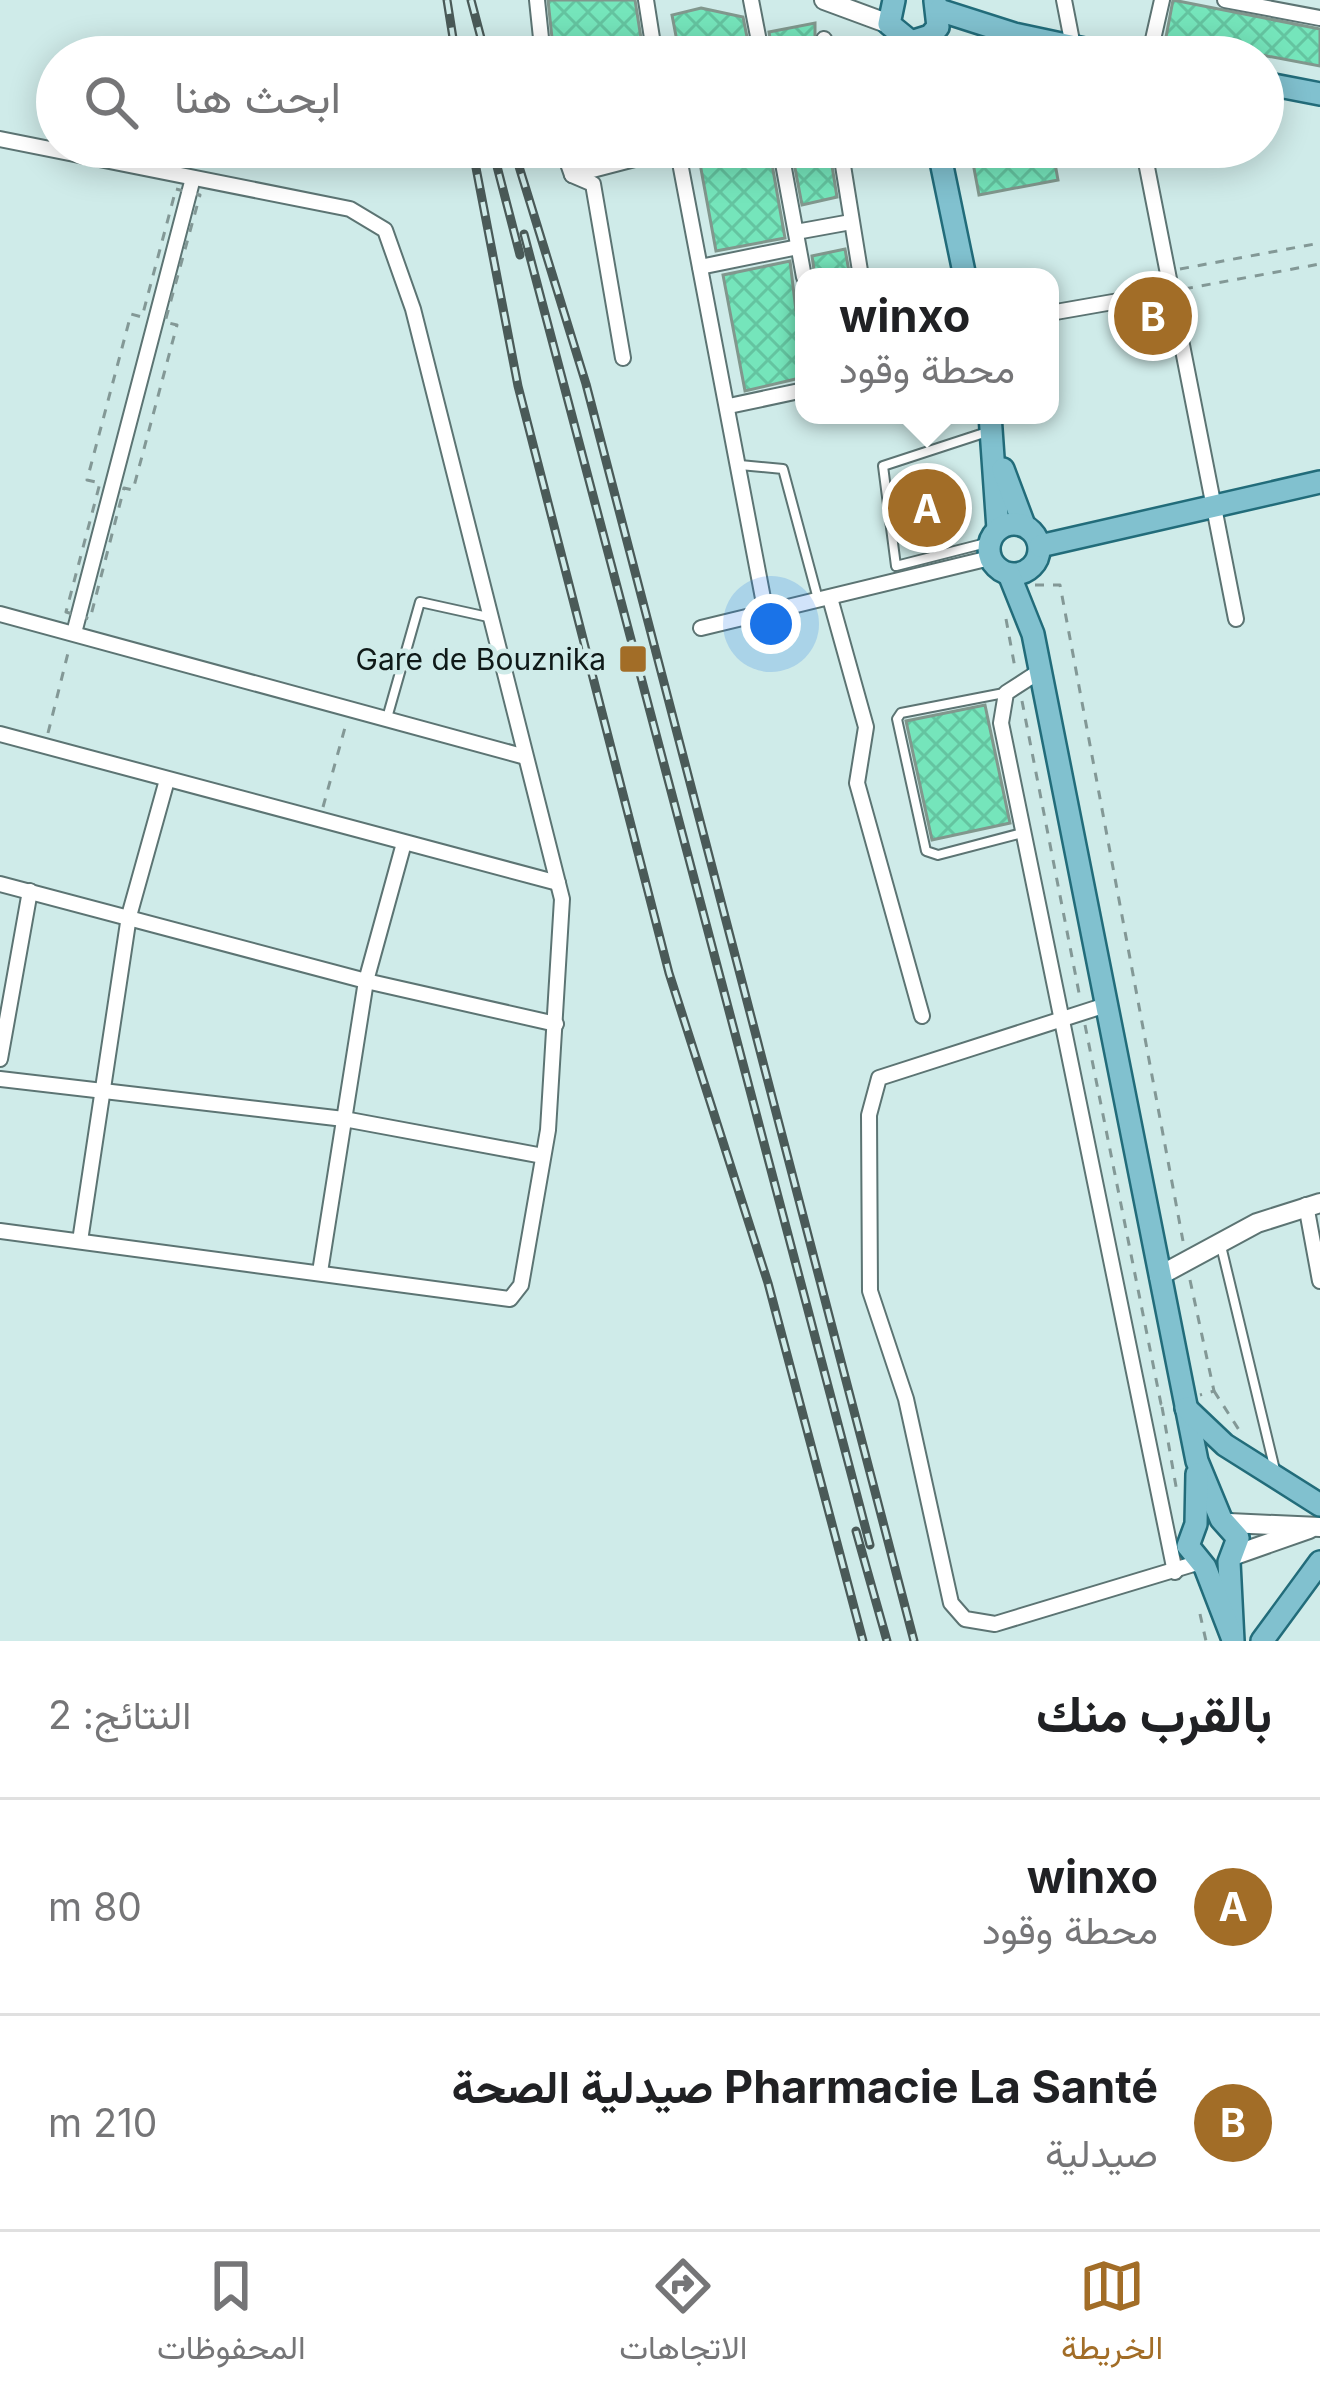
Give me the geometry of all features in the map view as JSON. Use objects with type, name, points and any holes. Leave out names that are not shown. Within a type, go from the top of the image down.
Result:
[{"type":"main road","points":[[894,0],[894,36]]},
{"type":"main road","points":[[933,36],[937,5],[1040,36]]},
{"type":"main road","points":[[891,28],[902,36]]},
{"type":"main road","points":[[1284,86],[1320,94]]},
{"type":"main road","points":[[942,168],[963,268]]},
{"type":"main road","points":[[993,432],[1036,556],[1033,634]]},
{"type":"main road","points":[[993,432],[993,543],[1033,634],[1197,1461],[1238,1538],[1232,1558],[1233,1640]]},
{"type":"main road","points":[[1010,574],[1036,556],[1320,482]]},
{"type":"main road","points":[[993,543],[1024,525]]},
{"type":"main road","points":[[1186,1408],[1225,1445],[1320,1505]]},
{"type":"main road","points":[[1197,1461],[1184,1536],[1192,1567],[1233,1640]]},
{"type":"main road","points":[[1184,1536],[1225,1521]]},
{"type":"main road","points":[[1192,1567],[1232,1558]]},
{"type":"main road","points":[[1262,1641],[1320,1562]]},
{"type":"street","points":[[537,0],[541,36]]},
{"type":"street","points":[[646,0],[652,36]]},
{"type":"street","points":[[751,0],[759,36]]},
{"type":"street","points":[[824,0],[891,28]]},
{"type":"street","points":[[1064,0],[1071,36]]},
{"type":"street","points":[[1154,36],[1162,0]]},
{"type":"street","points":[[1230,0],[1302,7],[1320,18]]},
{"type":"street","points":[[0,139],[36,146]]},
{"type":"street","points":[[0,1231],[510,1299],[521,1285],[544,1156],[563,911],[413,309],[385,230],[350,208],[144,168]]},
{"type":"street","points":[[569,168],[572,176]]},
{"type":"street","points":[[572,176],[602,168]]},
{"type":"street","points":[[681,168],[766,614]]},
{"type":"street","points":[[784,168],[802,268]]},
{"type":"street","points":[[843,168],[859,268]]},
{"type":"street","points":[[1147,168],[1210,507],[1236,619]]},
{"type":"street","points":[[572,176],[593,184],[623,358]]},
{"type":"street","points":[[74,633],[193,178]]},
{"type":"street","points":[[700,266],[851,222]]},
{"type":"street","points":[[1059,311],[1170,292]]},
{"type":"street","points":[[729,406],[795,392]]},
{"type":"street","points":[[701,628],[824,599],[993,543]]},
{"type":"street","points":[[824,599],[866,727],[857,783],[922,1016]]},
{"type":"street","points":[[0,614],[522,756]]},
{"type":"street","points":[[1040,671],[1006,693],[1001,723],[1063,1019],[1184,1536]]},
{"type":"street","points":[[0,734],[558,883]]},
{"type":"street","points":[[80,1241],[129,916],[167,780]]},
{"type":"street","points":[[320,1272],[366,981],[404,843]]},
{"type":"street","points":[[0,884],[366,981],[556,1024]]},
{"type":"street","points":[[0,1059],[29,892]]},
{"type":"street","points":[[1106,1005],[879,1078],[869,1115],[870,1291],[906,1399],[956,1611],[971,1622],[995,1624],[1192,1567]]},
{"type":"street","points":[[0,1079],[344,1119],[544,1156]]},
{"type":"street","points":[[1159,1276],[1269,1217],[1313,1204],[1320,1281]]},
{"type":"street","points":[[1225,1521],[1316,1528]]},
{"type":"street","points":[[1232,1558],[1316,1528]]},
{"type":"lane","points":[[993,432],[883,466],[896,566],[993,543]]},
{"type":"lane","points":[[740,465],[782,469],[824,599]]},
{"type":"lane","points":[[387,719],[420,602],[488,616]]},
{"type":"lane","points":[[1006,693],[901,713],[897,719],[926,850],[938,855],[1022,833]]},
{"type":"lane","points":[[1221,1244],[1277,1481]]},
{"type":"path","points":[[1166,271],[1320,243]]},
{"type":"path","points":[[1170,292],[1320,264]]},
{"type":"path","points":[[44,746],[74,633]]},
{"type":"path","points":[[319,820],[350,709]]},
{"type":"path","points":[[1161,1404],[1179,1504]]},
{"type":"path","points":[[1200,1614],[1206,1641]]},
{"type":"building","points":[[548,0],[635,0],[641,36],[552,36]]},
{"type":"building","points":[[1173,0],[1320,29],[1320,66],[1284,59],[1284,36],[1166,36]]},
{"type":"building","points":[[701,8],[743,17],[747,36],[676,36],[672,15]]},
{"type":"building","points":[[815,23],[815,36],[770,36],[769,32]]},
{"type":"building","points":[[701,168],[773,168],[785,238],[716,251]]},
{"type":"building","points":[[795,168],[832,168],[837,197],[802,205]]},
{"type":"building","points":[[974,168],[1056,168],[1058,180],[979,195]]},
{"type":"building","points":[[845,249],[848,268],[814,268],[812,256]]},
{"type":"building","points":[[790,261],[795,379],[745,391],[723,275]]},
{"type":"building","points":[[985,705],[1010,823],[932,840],[906,721]]},
{"type":"railway","points":[[447,0],[453,36]]},
{"type":"railway","points":[[471,0],[480,36]]},
{"type":"railway","points":[[476,168],[518,386],[669,973],[768,1283],[863,1641]]},
{"type":"railway","points":[[497,168],[520,255]]},
{"type":"railway","points":[[519,168],[586,384],[914,1641]]},
{"type":"railway","points":[[524,234],[870,1545]]},
{"type":"railway","points":[[856,1531],[887,1641]]},
{"type":"place","name":"Pharmacie La Santé صيدلية الصحة","points":[[1153,316]]},
{"type":"place","name":"winxo","points":[[927,508]]},
{"type":"place","name":"Gare de Bouznika","points":[[633,659]]}]
